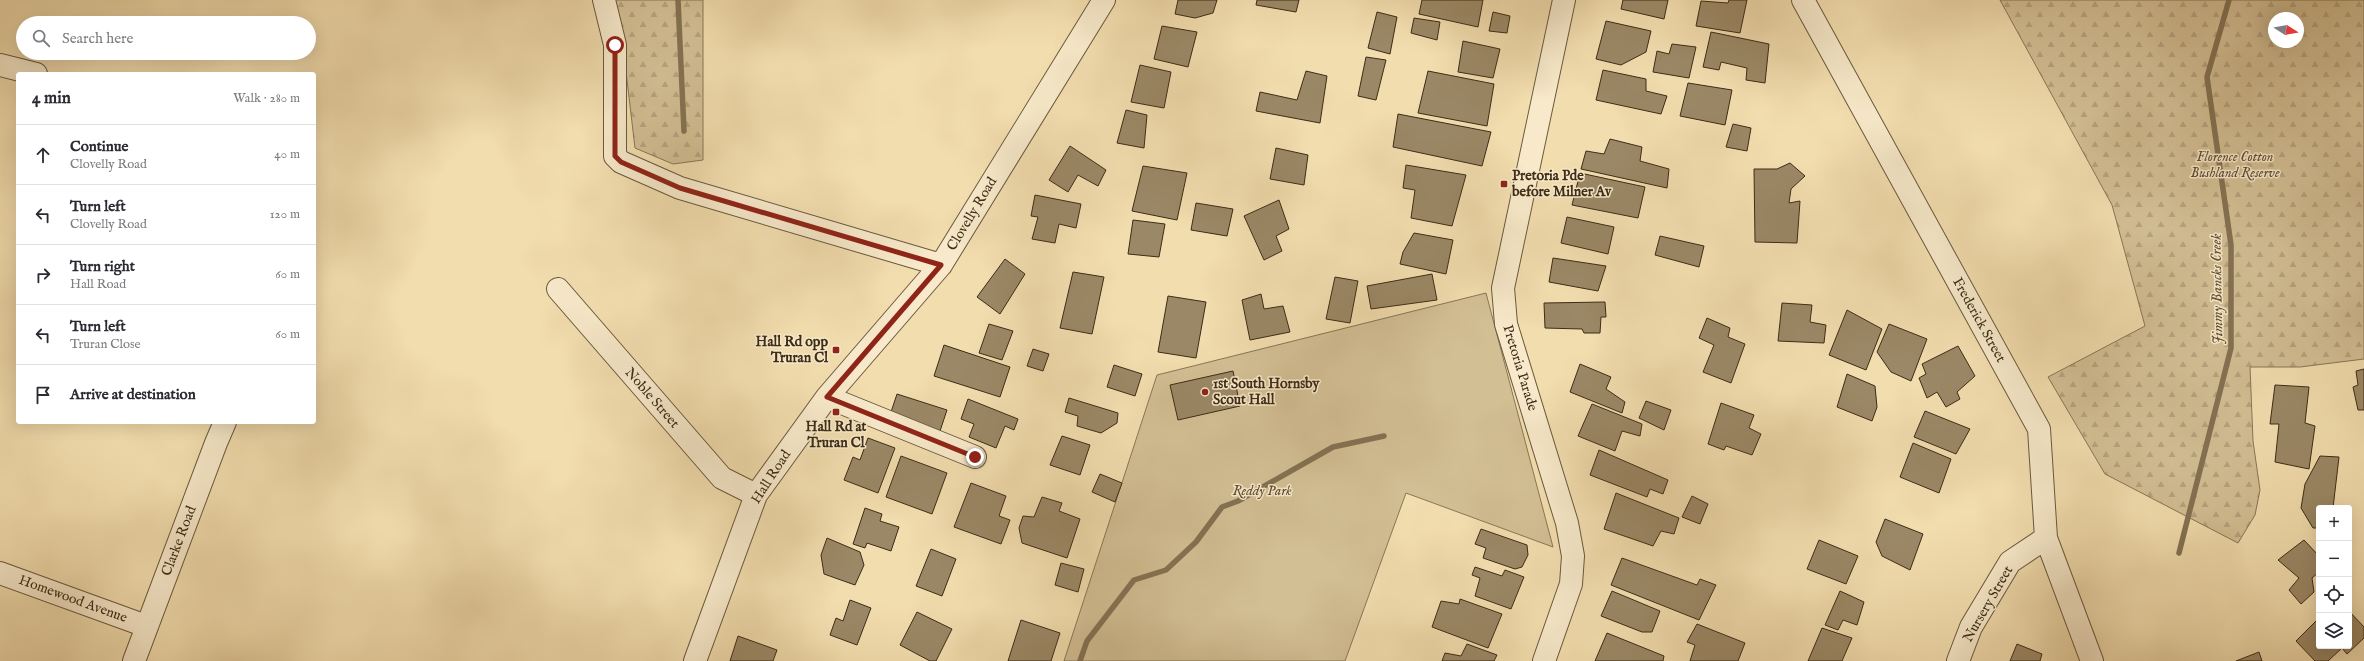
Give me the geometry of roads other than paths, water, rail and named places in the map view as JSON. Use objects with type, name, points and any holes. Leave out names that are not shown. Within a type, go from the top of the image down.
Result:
[{"type":"street","name":"Clovelly Road","points":[[604,0],[615,45],[615,156],[621,162],[680,188],[941,265],[1104,0]]},
{"type":"street","name":"Pretoria Parade","points":[[1544,661],[1571,584],[1573,556],[1567,523],[1506,324],[1503,288],[1564,0]]},
{"type":"street","name":"Frederick Street","points":[[1803,0],[2039,429],[2046,538],[2092,661]]},
{"type":"street","points":[[0,65],[28,72]]},
{"type":"street","name":"Hall Road","points":[[696,661],[756,495],[827,397],[941,265]]},
{"type":"street","name":"Noble Street","points":[[558,289],[722,478],[756,495]]},
{"type":"street","points":[[827,397],[975,457]]},
{"type":"street","name":"Clarke Road","points":[[134,661],[146,626],[224,424]]},
{"type":"street","name":"Nursery Street","points":[[1958,661],[1971,627],[2010,562],[2046,538]]},
{"type":"street","name":"Homewood Avenue","points":[[0,573],[146,626]]},
{"type":"waterway","points":[[678,0],[684,131]]},
{"type":"waterway","name":"Jimmy Bancks Creek","points":[[2179,553],[2231,348],[2231,245],[2207,77],[2229,0]]},
{"type":"waterway","points":[[1080,661],[1087,641],[1134,580],[1166,570],[1196,542],[1222,507],[1238,501],[1333,447],[1384,436]]},
{"type":"place","name":"Pretoria Pde before Milner Av","points":[[1504,184]]},
{"type":"place","name":"Hall Rd opp Truran Cl","points":[[836,350]]},
{"type":"place","name":"1st South Hornsby Scout Hall","points":[[1205,392]]},
{"type":"place","name":"Hall Rd at Truran Cl","points":[[836,412]]},
{"type":"park label","name":"Florence Cotton Bushland Reserve","points":[[2235,166]]},
{"type":"park label","name":"Reddy Park","points":[[1262,491]]}]
